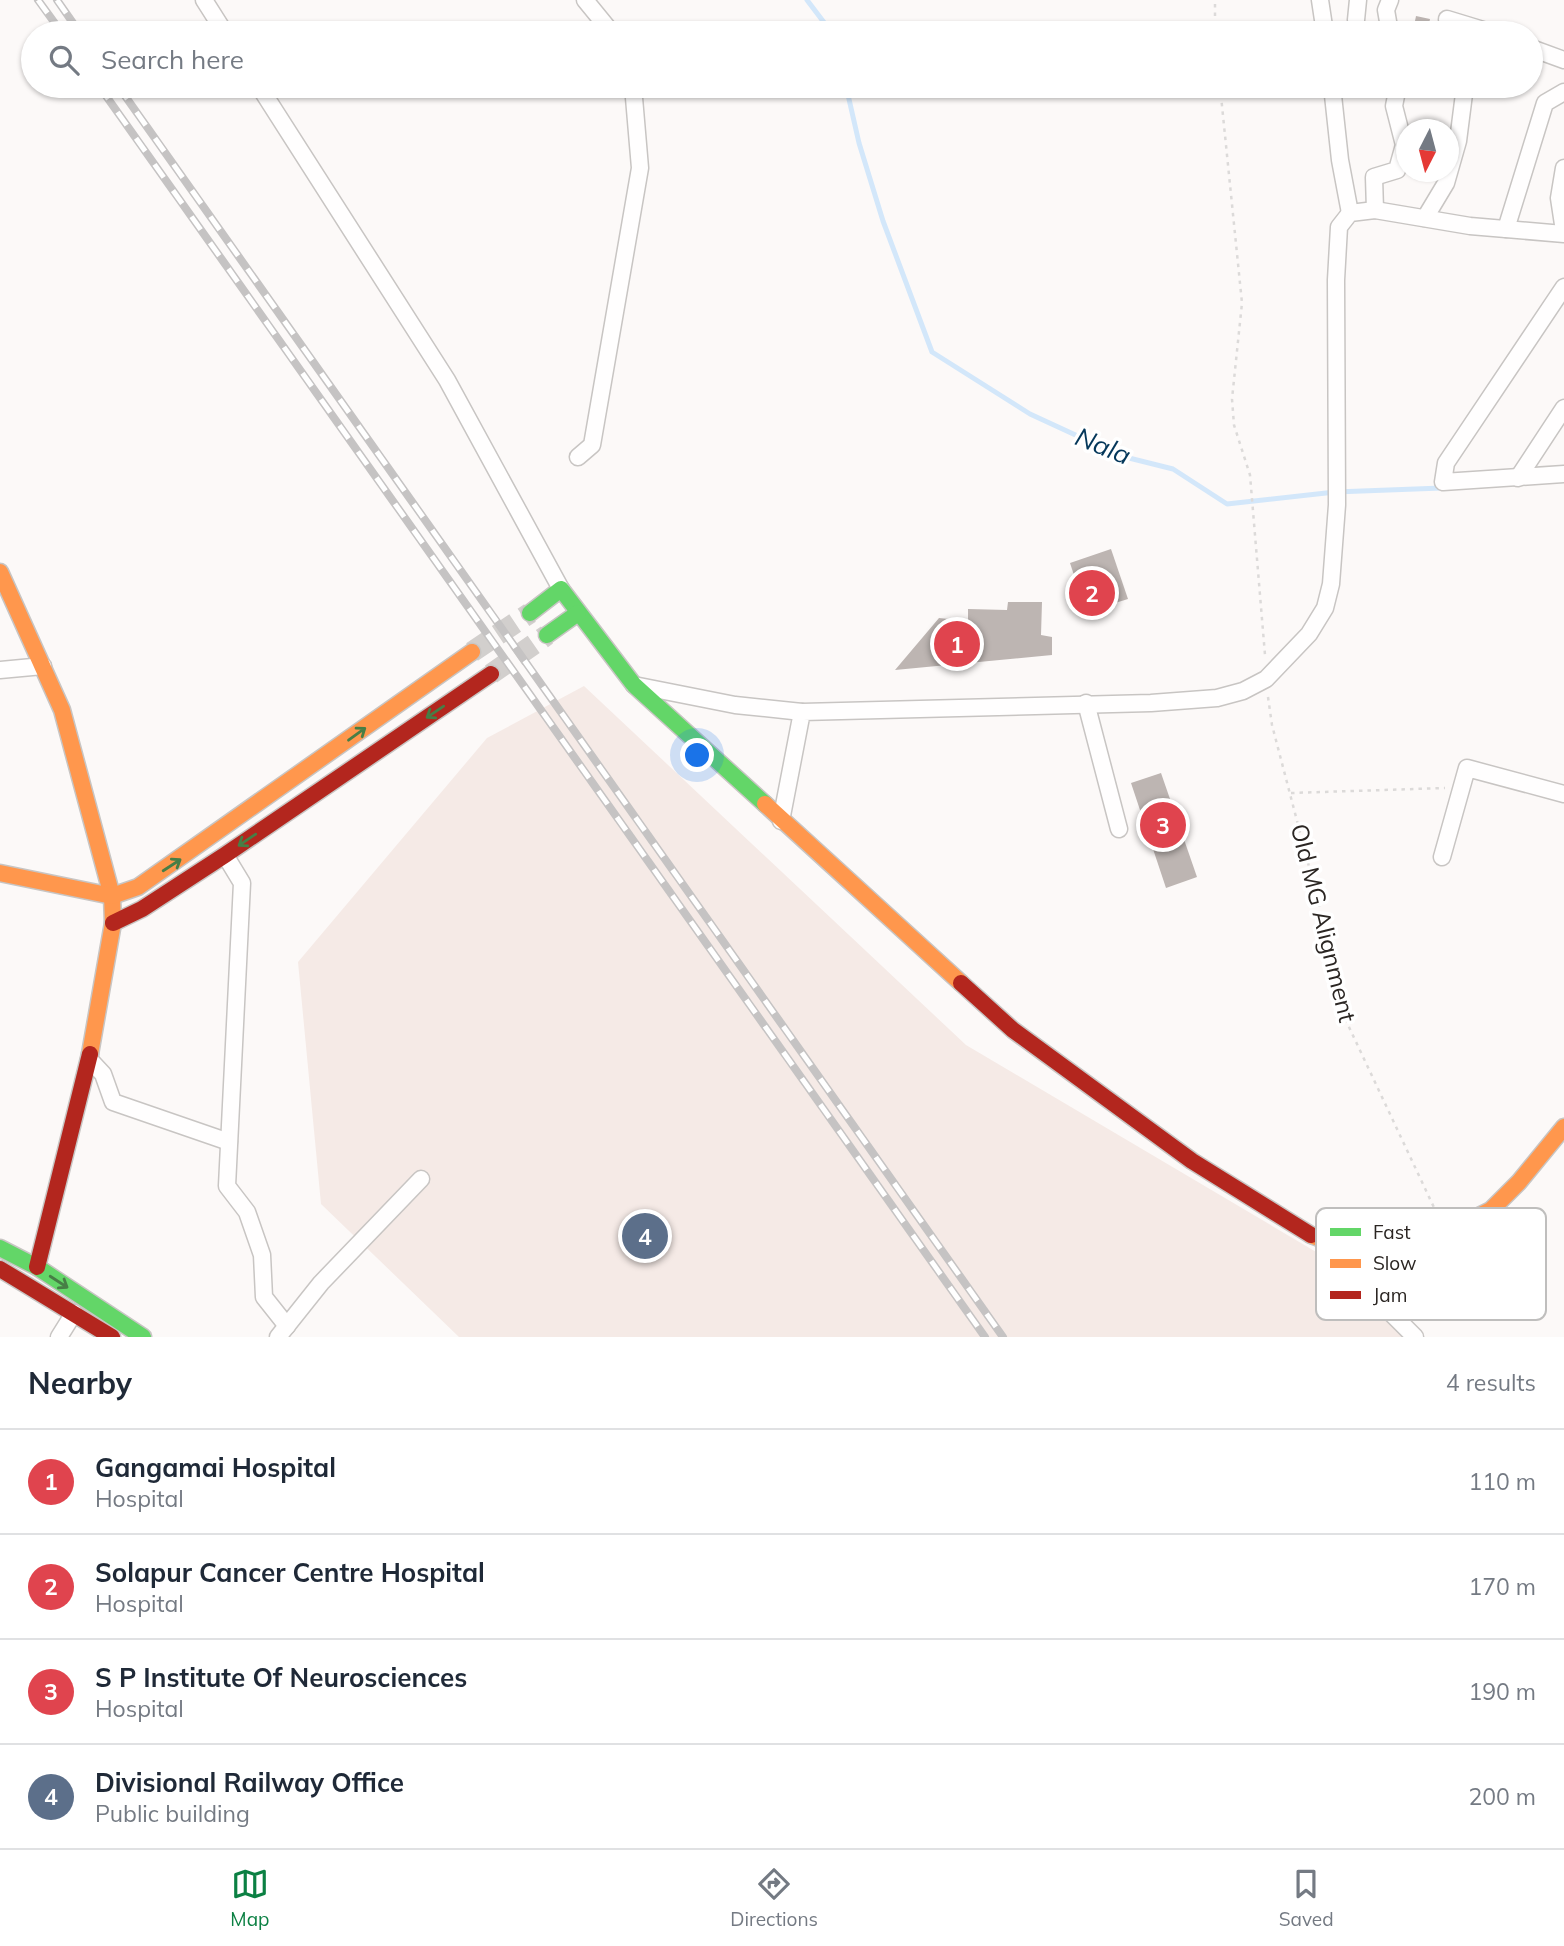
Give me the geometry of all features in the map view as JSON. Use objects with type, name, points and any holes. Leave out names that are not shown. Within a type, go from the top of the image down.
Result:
[{"type":"street","points":[[204,0],[217,21]]},
{"type":"street","points":[[585,0],[602,21]]},
{"type":"street","points":[[1320,0],[1323,21]]},
{"type":"street","points":[[1356,20],[1358,0]]},
{"type":"street","points":[[1388,21],[1386,10],[1390,0]]},
{"type":"street","points":[[1543,52],[1564,60]]},
{"type":"street","points":[[1506,229],[1545,103],[1564,92]]},
{"type":"street","points":[[266,98],[447,380],[561,589],[634,685],[1013,1030],[1192,1161],[1262,1207],[1316,1236]]},
{"type":"street","points":[[579,457],[592,444],[640,168],[634,98]]},
{"type":"street","points":[[1333,98],[1340,160],[1350,213]]},
{"type":"street","points":[[1375,210],[1374,177],[1397,170],[1404,145],[1394,106],[1396,98]]},
{"type":"street","points":[[1425,218],[1446,183],[1458,141],[1463,98]]},
{"type":"street","points":[[634,685],[735,705],[802,712],[1151,703],[1217,698],[1243,691],[1266,679],[1309,634],[1325,608],[1331,584],[1338,478],[1336,280],[1339,228],[1350,213],[1375,210],[1506,229],[1564,232],[1559,198],[1564,167]]},
{"type":"street","points":[[1564,287],[1446,463],[1443,482],[1564,474]]},
{"type":"street","points":[[1517,478],[1564,408]]},
{"type":"street","points":[[0,572],[62,710],[112,896],[113,923],[89,1059],[37,1268]]},
{"type":"street","points":[[530,613],[561,589]]},
{"type":"street","points":[[547,635],[578,613]]},
{"type":"street","points":[[0,873],[112,896],[138,887],[189,854],[472,652]]},
{"type":"street","points":[[0,670],[43,666]]},
{"type":"street","points":[[113,923],[142,909],[225,855],[491,674]]},
{"type":"street","points":[[1086,703],[1119,829]]},
{"type":"street","points":[[781,821],[802,712]]},
{"type":"street","points":[[1442,857],[1467,768],[1564,794]]},
{"type":"street","points":[[225,855],[242,883],[227,1186],[247,1212],[262,1255],[264,1297],[283,1331],[321,1283],[421,1179]]},
{"type":"street","points":[[89,1059],[103,1074],[113,1102],[229,1142]]},
{"type":"street","points":[[1491,1208],[1507,1196],[1564,1127]]},
{"type":"street","points":[[0,1248],[37,1268],[143,1337]]},
{"type":"street","points":[[0,1269],[113,1337]]},
{"type":"street","points":[[59,1337],[74,1313]]},
{"type":"street","points":[[1398,1320],[1415,1337]]},
{"type":"path","points":[[1215,0],[1215,21]]},
{"type":"path","name":"Old MG Alignment","points":[[1221,98],[1242,303],[1232,399],[1234,425],[1250,475],[1272,725],[1325,928],[1336,990],[1349,1027],[1434,1208]]},
{"type":"path","points":[[1290,793],[1420,790],[1462,785]]},
{"type":"shaded area","points":[[584,686],[966,1045],[1316,1252],[1316,1320],[1404,1320],[1421,1337],[459,1337],[321,1204],[298,962],[487,738]]},
{"type":"building","points":[[1416,16],[1430,19],[1430,21],[1415,21]]},
{"type":"building","points":[[1111,549],[1128,599],[1086,612],[1070,563]]},
{"type":"building","points":[[1008,602],[1042,602],[1041,635],[1052,637],[1052,655],[895,670],[939,618],[968,621],[968,609],[1007,610]]},
{"type":"building","points":[[1161,773],[1197,877],[1166,888],[1131,783]]},
{"type":"waterway","name":"Nala","points":[[807,0],[823,21]]},
{"type":"waterway","name":"Nala","points":[[849,98],[859,143],[883,221],[932,352],[1030,414],[1121,456],[1173,469],[1227,504],[1335,492],[1442,488]]},
{"type":"tunnel","points":[[472,652],[530,613]]},
{"type":"tunnel","points":[[491,674],[547,635]]},
{"type":"railway","points":[[38,0],[53,21]]},
{"type":"railway","points":[[57,0],[72,21]]},
{"type":"railway","points":[[107,98],[985,1337]]},
{"type":"railway","points":[[126,98],[1003,1337]]},
{"type":"traffic: fast","points":[[530,613],[561,589],[634,685],[765,804]]},
{"type":"traffic: fast","points":[[547,635],[578,613]]},
{"type":"traffic: fast","points":[[0,1248],[37,1267],[143,1337]]},
{"type":"traffic: slow","points":[[0,572],[62,710],[112,896],[113,923],[90,1054]]},
{"type":"traffic: slow","points":[[0,873],[112,896],[138,887],[472,652]]},
{"type":"traffic: slow","points":[[765,804],[961,983]]},
{"type":"traffic: slow","points":[[1493,1208],[1519,1182],[1564,1127]]},
{"type":"traffic: slow","points":[[1311,1235],[1316,1237]]},
{"type":"traffic: jam","points":[[113,923],[142,909],[225,855],[491,674]]},
{"type":"traffic: jam","points":[[961,983],[1013,1030],[1192,1161],[1311,1235]]},
{"type":"traffic: jam","points":[[37,1267],[90,1054]]},
{"type":"traffic: jam","points":[[0,1269],[112,1337]]},
{"type":"place","name":"Solapur Cancer Centre Hospital","points":[[1092,593]]},
{"type":"place","name":"Gangamai Hospital","points":[[957,644]]},
{"type":"place","name":"S P Institute Of Neurosciences","points":[[1163,825]]},
{"type":"place","name":"Divisional Railway Office","points":[[645,1236]]}]
